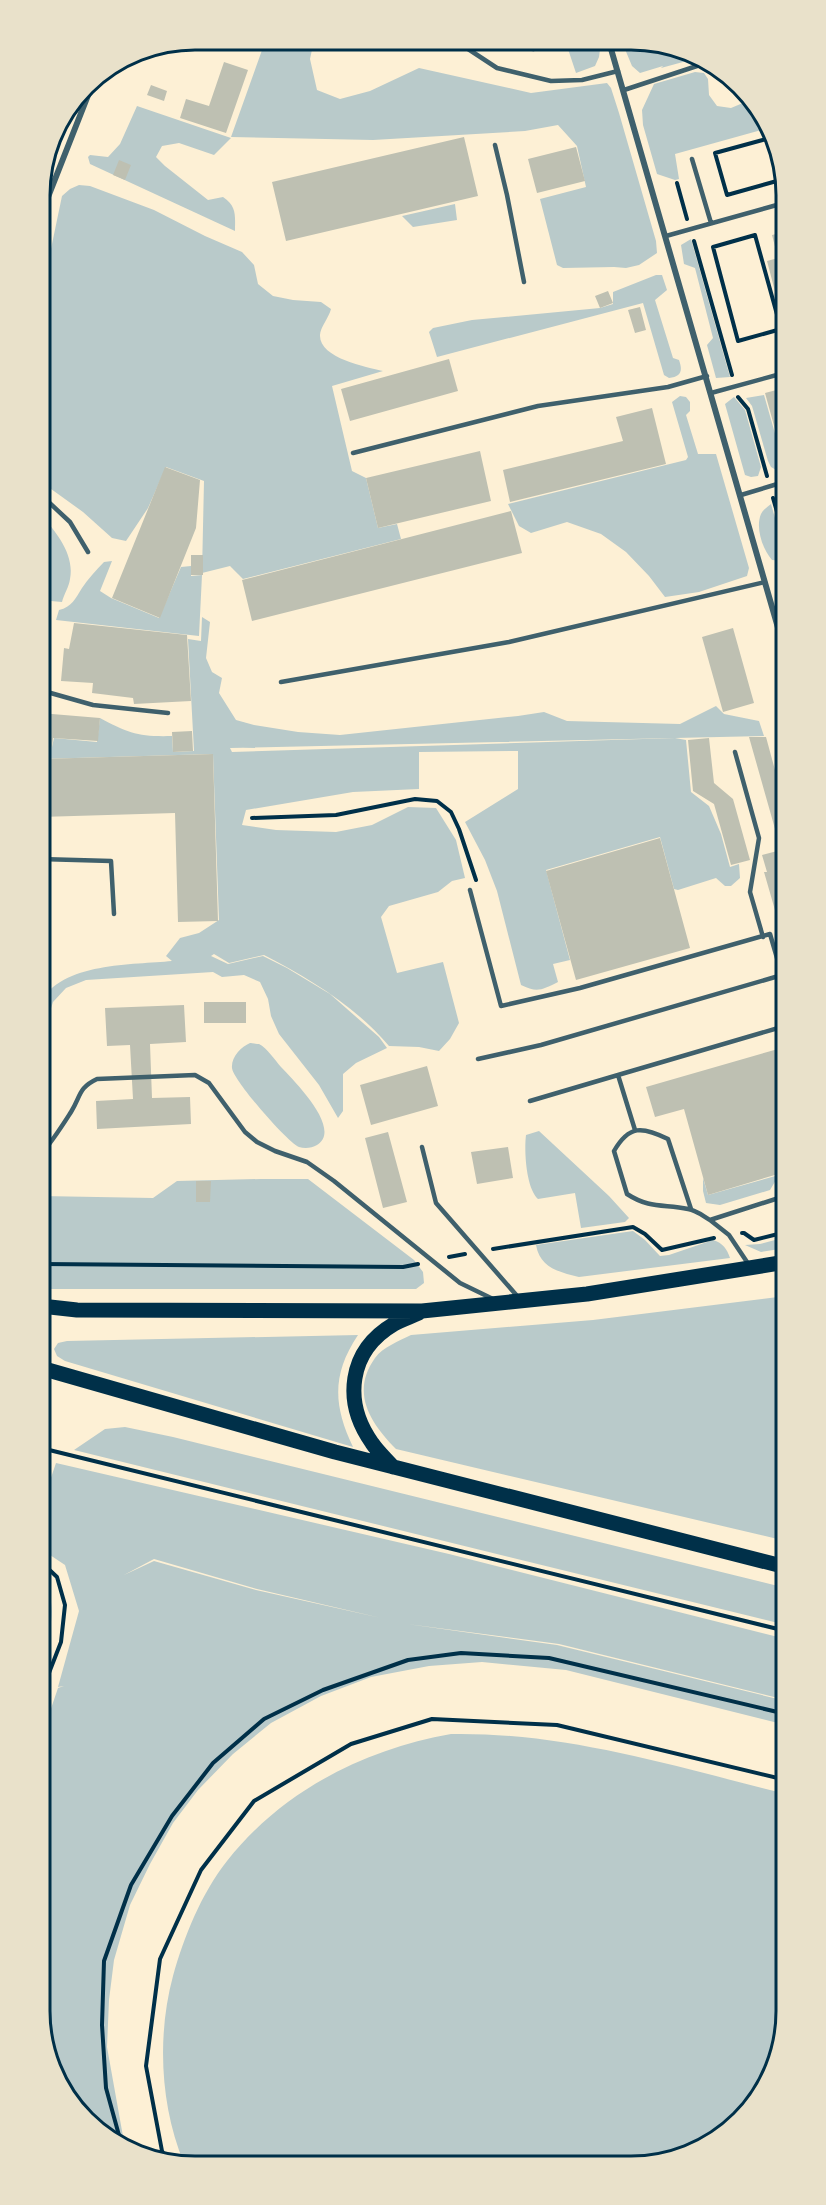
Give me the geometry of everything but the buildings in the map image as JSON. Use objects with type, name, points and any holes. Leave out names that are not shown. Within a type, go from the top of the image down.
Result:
[{"type":"main road","points":[[50,1307],[77,1310],[422,1311],[587,1294],[776,1264]]},
{"type":"main road","points":[[756,1267],[776,1269]]},
{"type":"main road","points":[[393,1467],[372,1444],[360,1422],[354,1402],[353,1383],[360,1359],[373,1341],[392,1325],[422,1311]]},
{"type":"main road","points":[[50,1371],[393,1467],[776,1564]]},
{"type":"street","points":[[611,50],[776,620]]},
{"type":"street","points":[[50,192],[87,98]]},
{"type":"lane","points":[[470,50],[497,68],[551,81],[582,80],[618,71]]},
{"type":"lane","points":[[624,90],[697,66]]},
{"type":"lane","points":[[495,145],[524,282]]},
{"type":"lane","points":[[692,159],[711,223]]},
{"type":"lane","points":[[666,236],[776,205]]},
{"type":"lane","points":[[711,393],[776,375]]},
{"type":"lane","points":[[353,453],[538,406],[668,387],[707,376]]},
{"type":"lane","points":[[741,495],[776,485]]},
{"type":"lane","points":[[50,503],[70,522],[88,552]]},
{"type":"lane","points":[[281,682],[509,642],[765,582]]},
{"type":"lane","points":[[50,693],[93,705],[168,713]]},
{"type":"lane","points":[[735,752],[759,838],[750,892],[763,937]]},
{"type":"lane","points":[[50,859],[111,861],[114,914]]},
{"type":"lane","points":[[470,890],[501,1006],[580,988],[771,934],[776,954]]},
{"type":"lane","points":[[478,1059],[541,1045],[776,977]]},
{"type":"lane","points":[[530,1101],[776,1029]]},
{"type":"lane","points":[[50,1142],[74,1109],[81,1090],[86,1084],[97,1079],[195,1075],[209,1083],[245,1132],[257,1142],[307,1162],[334,1181],[460,1283],[500,1303]]},
{"type":"lane","points":[[618,1075],[635,1130]]},
{"type":"lane","points":[[691,1209],[668,1139],[652,1131],[635,1130],[622,1138],[614,1151],[627,1194],[639,1202],[657,1207],[691,1209],[729,1235],[756,1267]]},
{"type":"lane","points":[[422,1147],[436,1203],[521,1301]]},
{"type":"lane","points":[[710,1220],[776,1199]]},
{"type":"path","points":[[765,139],[715,153],[727,195],[775,181]]},
{"type":"path","points":[[677,183],[738,397],[748,409],[776,508]]},
{"type":"path","points":[[776,311],[755,235],[712,247],[738,341],[776,330]]},
{"type":"path","points":[[252,818],[336,815],[415,799],[436,801],[451,812],[459,829],[476,874],[476,882],[470,890]]},
{"type":"path","points":[[50,1450],[776,1629]]},
{"type":"path","points":[[50,1570],[57,1577],[65,1605],[61,1642],[50,1670]]},
{"type":"path","points":[[119,2134],[106,2088],[102,2025],[104,1961],[131,1885],[172,1816],[213,1763],[264,1719],[323,1690],[408,1660],[461,1653],[549,1658],[776,1712]]},
{"type":"path","points":[[162,2152],[146,2066],[160,1959],[201,1870],[254,1801],[351,1744],[432,1719],[557,1725],[776,1778]]},
{"type":"shaded area","points":[[262,50],[312,50],[310,59],[317,90],[340,99],[370,91],[419,68],[531,93],[607,83],[611,88],[619,113],[656,241],[657,253],[639,265],[626,268],[563,268],[557,265],[540,199],[586,187],[577,146],[558,125],[525,131],[373,140],[231,137]]},
{"type":"shaded area","points":[[568,50],[600,50],[595,66],[576,73]]},
{"type":"shaded area","points":[[625,50],[659,52],[687,61],[640,73],[632,66]]},
{"type":"shaded area","points":[[695,72],[704,73],[708,79],[709,95],[717,106],[731,108],[743,103],[761,130],[675,154],[679,179],[675,180],[657,174],[643,125],[642,110],[654,84]]},
{"type":"shaded area","points":[[137,106],[231,138],[214,155],[179,143],[162,146],[156,157],[208,200],[223,197],[228,200],[234,212],[235,231],[90,164],[88,157],[90,155],[108,157],[120,144]]},
{"type":"shaded area","points":[[79,185],[90,186],[154,210],[242,252],[254,265],[258,284],[273,296],[321,302],[331,309],[320,335],[327,350],[345,360],[383,371],[332,386],[352,471],[366,478],[378,528],[397,524],[401,539],[243,579],[230,566],[202,573],[204,481],[166,467],[148,508],[126,541],[112,538],[83,512],[50,488],[50,254],[62,196]]},
{"type":"shaded area","points":[[455,204],[457,220],[413,227],[402,216]]},
{"type":"shaded area","points":[[691,239],[730,377],[716,378],[707,345],[713,338],[695,268],[684,264],[681,245]]},
{"type":"shaded area","points":[[656,275],[662,275],[667,290],[655,300],[673,358],[679,360],[681,367],[680,373],[673,377],[669,378],[664,375],[643,303],[437,357],[429,332],[433,328],[472,320],[600,308],[613,304],[613,292]]},
{"type":"shaded area","points":[[764,395],[776,437],[776,470],[768,461],[752,406],[746,398]]},
{"type":"shaded area","points":[[680,396],[686,397],[690,402],[690,411],[686,415],[698,454],[716,454],[749,568],[747,576],[699,592],[665,597],[626,552],[601,534],[567,522],[531,533],[519,526],[508,504],[686,460],[688,457],[672,402]]},
{"type":"shaded area","points":[[734,397],[745,410],[761,467],[758,476],[745,475],[725,404]]},
{"type":"shaded area","points":[[771,504],[776,522],[776,560],[772,560],[761,538],[759,520],[764,510]]},
{"type":"shaded area","points":[[50,525],[70,561],[69,585],[62,602],[50,601]]},
{"type":"shaded area","points":[[112,561],[100,591],[159,618],[181,567],[191,566],[191,576],[202,575],[199,636],[56,620],[59,610],[73,602],[98,568],[104,562]]},
{"type":"shaded area","points":[[202,617],[210,622],[206,658],[212,672],[222,678],[219,693],[236,720],[298,732],[340,735],[544,712],[567,721],[680,724],[716,706],[724,714],[759,721],[764,736],[675,738],[686,740],[691,792],[709,806],[721,834],[730,867],[739,864],[740,878],[731,886],[725,886],[716,878],[678,890],[674,889],[660,837],[546,870],[570,960],[553,964],[558,982],[540,990],[531,989],[521,985],[497,891],[485,860],[465,822],[518,789],[518,751],[419,752],[419,789],[353,792],[246,810],[242,825],[276,830],[336,832],[372,825],[408,807],[436,808],[456,840],[465,878],[452,881],[438,892],[389,906],[381,917],[397,973],[443,962],[459,1023],[450,1039],[439,1051],[419,1047],[389,1046],[362,1018],[332,995],[379,1037],[387,1048],[356,1063],[343,1074],[343,1111],[338,1118],[319,1085],[279,1034],[260,982],[244,975],[222,977],[213,972],[86,980],[66,988],[53,1002],[50,1012],[50,991],[64,980],[99,968],[172,961],[166,956],[180,938],[199,933],[219,920],[213,754],[50,759],[50,747],[52,747],[54,738],[97,742],[100,718],[134,733],[172,736],[173,752],[194,751],[188,639],[201,641]],"holes":[[[675,738],[232,752],[230,748]],[[214,954],[229,963],[264,955],[298,974],[319,987],[263,956],[228,964],[211,956]]]},
{"type":"shaded area","points":[[250,1043],[259,1044],[265,1048],[314,1105],[324,1128],[323,1138],[317,1145],[304,1148],[293,1143],[241,1085],[232,1064],[237,1053]]},
{"type":"shaded area","points":[[539,1131],[609,1196],[629,1218],[625,1222],[581,1228],[575,1193],[538,1199],[528,1178],[525,1142],[526,1135]]},
{"type":"shaded area","points":[[776,1176],[770,1190],[720,1205],[706,1203],[703,1178],[708,1195]]},
{"type":"shaded area","points":[[308,1179],[414,1260],[423,1272],[424,1283],[416,1289],[50,1289],[50,1196],[153,1198],[177,1181]]},
{"type":"shaded area","points":[[633,1231],[660,1256],[713,1240],[724,1247],[730,1258],[579,1277],[558,1271],[546,1264],[538,1253],[536,1245]]},
{"type":"shaded area","points":[[776,1240],[776,1250],[761,1252],[745,1245]]},
{"type":"shaded area","points":[[776,1297],[776,1539],[396,1449],[379,1429],[367,1407],[364,1383],[375,1358],[387,1347],[411,1335],[593,1320]]},
{"type":"shaded area","points":[[358,1335],[343,1363],[338,1390],[342,1417],[353,1447],[65,1361],[57,1356],[54,1349],[58,1343],[67,1341]]},
{"type":"shaded area","points":[[125,1427],[173,1437],[776,1586],[776,1623],[74,1450],[105,1429]]},
{"type":"shaded area","points":[[56,1463],[449,1554],[776,1636],[776,1698],[559,1644],[407,1624],[557,1645],[776,1699],[776,1722],[566,1670],[482,1662],[429,1666],[371,1677],[321,1696],[271,1723],[233,1754],[198,1790],[173,1823],[130,1905],[114,1960],[107,2047],[123,2136],[92,2113],[69,2083],[54,2048],[51,2029],[50,1712],[58,1688],[64,1686],[58,1687],[79,1611],[65,1565],[50,1555],[50,1481]],"holes":[[[154,1559],[257,1589],[381,1618],[256,1590],[154,1561],[124,1575]]]},
{"type":"shaded area","points":[[50,1595],[52,1615],[50,1628]]},
{"type":"shaded area","points":[[451,1734],[494,1735],[579,1745],[776,1792],[776,2020],[774,2038],[765,2066],[752,2091],[727,2119],[712,2131],[678,2148],[631,2156],[181,2155],[170,2118],[166,2094],[163,2046],[165,2022],[177,1961],[194,1916],[209,1887],[227,1861],[249,1836],[299,1794],[357,1762],[419,1741]]}]
